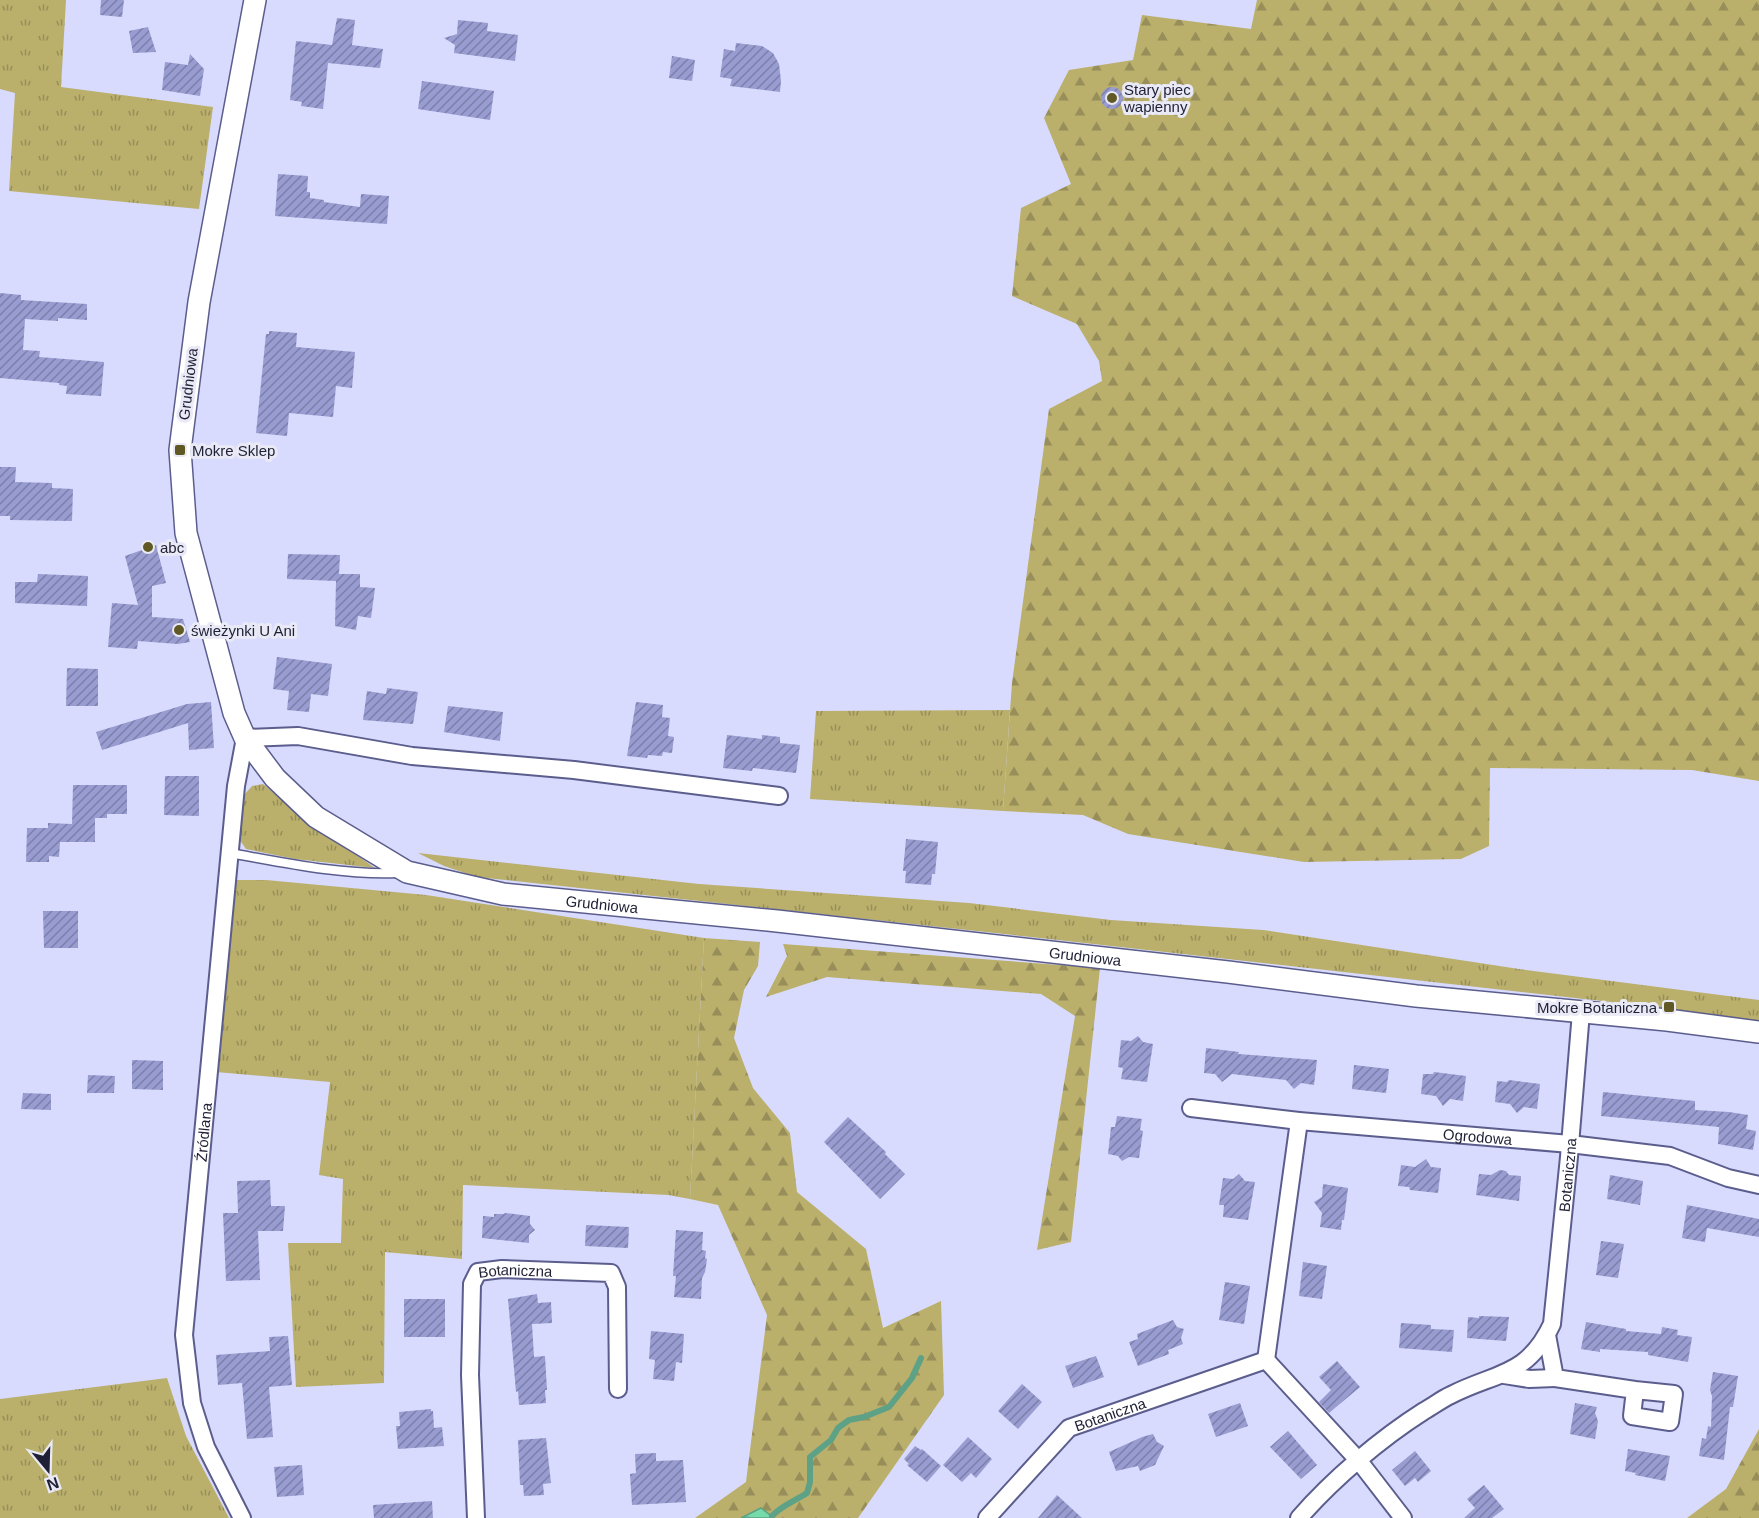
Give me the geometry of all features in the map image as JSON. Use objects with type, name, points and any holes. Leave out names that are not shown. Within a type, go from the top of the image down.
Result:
[{"type":"street","name":"Grudniowa","points":[[255,0],[199,302],[180,450],[186,533],[234,713],[244,738],[275,778],[316,817],[407,872],[503,894],[777,921],[1228,972],[1416,996],[1726,1026],[1759,1032]]},
{"type":"street","points":[[244,738],[298,736],[412,756],[574,770],[779,796]]},
{"type":"street","name":"Źródlana","points":[[242,1518],[202,1436],[192,1403],[184,1335],[236,786],[244,738]]},
{"type":"street","name":"Botaniczna","points":[[1299,1518],[1359,1461],[1406,1424],[1451,1395],[1516,1369],[1531,1356],[1547,1335],[1552,1324],[1581,1012]]},
{"type":"street","name":"Ogrodowa","points":[[1191,1108],[1299,1121],[1570,1144],[1670,1156],[1728,1178],[1759,1185]]},
{"type":"street","points":[[1299,1121],[1266,1360],[1359,1461],[1403,1518]]},
{"type":"street","name":"Botaniczna","points":[[476,1518],[470,1375],[471,1284],[478,1272],[502,1269],[612,1273],[617,1287],[618,1389]]},
{"type":"street","name":"Botaniczna","points":[[1547,1335],[1555,1378]]},
{"type":"street","name":"Botaniczna","points":[[987,1518],[1069,1428],[1266,1360]]},
{"type":"street","points":[[1504,1375],[1529,1379],[1555,1378],[1635,1390]]},
{"type":"lane","points":[[230,853],[312,868],[366,874],[407,872]]},
{"type":"green space","points":[[0,0],[66,0],[61,87],[213,107],[199,209],[9,191],[15,93],[0,89]]},
{"type":"green space","points":[[1257,0],[1759,0],[1759,781],[1692,770],[1490,768],[1489,846],[1461,859],[1304,862],[1128,834],[1083,815],[1003,811],[1012,683],[1049,409],[1102,381],[1099,361],[1077,324],[1012,296],[1021,208],[1071,184],[1044,118],[1069,70],[1133,60],[1142,15],[1251,29]]},
{"type":"green space","points":[[1010,710],[1003,811],[810,799],[816,711]]},
{"type":"green space","points":[[263,784],[301,816],[375,868],[295,859],[246,849],[239,839],[244,795],[252,786]]},
{"type":"green space","points":[[418,853],[699,884],[969,903],[1111,920],[1263,930],[1519,969],[1759,1000],[1759,1024],[1646,1006],[477,877],[444,866]]},
{"type":"green space","points":[[233,880],[266,880],[426,895],[704,938],[690,1199],[668,1195],[463,1185],[462,1259],[385,1252],[384,1383],[296,1387],[288,1243],[341,1243],[343,1179],[319,1175],[330,1082],[216,1072]]},
{"type":"green space","points":[[704,938],[760,942],[758,966],[744,990],[734,1038],[753,1088],[790,1133],[797,1192],[866,1249],[883,1328],[941,1301],[944,1395],[858,1518],[774,1518],[761,1508],[741,1518],[695,1518],[746,1482],[767,1315],[718,1205],[690,1199]]},
{"type":"green space","points":[[783,944],[1100,968],[1071,1242],[1037,1250],[1075,1016],[1041,994],[827,977],[766,997],[787,956]]},
{"type":"green space","points":[[167,1378],[186,1436],[229,1518],[0,1518],[0,1399]]},
{"type":"green space","points":[[1759,1429],[1759,1518],[1687,1518],[1726,1489]]},
{"type":"water","points":[[761,1508],[774,1518],[741,1518]]},
{"type":"building","points":[[101,0],[124,0],[122,17],[100,15]]},
{"type":"building","points":[[337,18],[355,20],[352,45],[383,49],[380,68],[328,63],[323,109],[301,106],[302,102],[290,100],[296,41],[332,45]]},
{"type":"building","points":[[458,20],[488,23],[487,31],[518,35],[515,61],[454,53],[455,45],[444,38],[457,34]]},
{"type":"building","points":[[148,27],[156,52],[133,53],[129,31]]},
{"type":"building","points":[[736,43],[762,46],[773,53],[779,64],[780,92],[730,86],[732,79],[720,77],[724,49],[735,51]]},
{"type":"building","points":[[190,54],[204,69],[200,96],[162,90],[165,62],[188,65]]},
{"type":"building","points":[[672,56],[695,60],[692,81],[669,78]]},
{"type":"building","points":[[422,81],[494,91],[490,120],[418,109]]},
{"type":"building","name":"Stary piec wapienny","points":[[1112,87],[1120,90],[1123,98],[1120,106],[1112,109],[1104,106],[1101,98],[1104,90]]},
{"type":"building","points":[[278,174],[308,176],[307,192],[310,192],[310,198],[324,200],[324,202],[360,207],[361,194],[389,196],[387,224],[275,216]]},
{"type":"building","points":[[0,293],[21,295],[21,300],[87,304],[87,320],[25,319],[23,350],[40,351],[39,357],[104,362],[101,396],[66,394],[67,386],[59,385],[59,383],[0,378]]},
{"type":"building","points":[[269,331],[297,333],[296,347],[355,352],[352,388],[336,386],[333,417],[289,413],[287,436],[256,433],[266,334],[269,334]]},
{"type":"building","points":[[0,467],[16,467],[15,482],[52,483],[52,488],[73,489],[72,521],[10,520],[10,516],[0,516]]},
{"type":"building","points":[[156,545],[166,583],[152,586],[152,617],[183,619],[190,642],[178,644],[138,641],[137,649],[108,647],[112,603],[138,605],[125,556]]},
{"type":"building","points":[[288,554],[340,555],[339,574],[360,574],[360,587],[375,588],[371,618],[358,616],[356,630],[335,626],[336,581],[287,579]]},
{"type":"building","points":[[38,574],[88,576],[87,606],[15,603],[15,582],[37,582]]},
{"type":"building","points":[[277,657],[332,664],[328,696],[311,694],[309,712],[287,710],[289,691],[273,689]]},
{"type":"building","points":[[67,668],[98,669],[98,706],[66,706]]},
{"type":"building","points":[[387,688],[418,692],[413,724],[363,720],[367,691],[386,694]]},
{"type":"building","points":[[211,702],[214,748],[189,750],[188,723],[102,750],[96,732],[187,704]]},
{"type":"building","points":[[636,702],[663,705],[662,717],[670,718],[668,736],[674,737],[672,753],[663,752],[662,756],[648,755],[647,758],[627,756]]},
{"type":"building","points":[[448,706],[503,712],[500,741],[444,732]]},
{"type":"building","points":[[727,735],[762,739],[762,735],[780,737],[780,743],[800,745],[796,773],[753,768],[752,771],[723,768]]},
{"type":"building","points":[[165,776],[199,776],[199,816],[164,815]]},
{"type":"building","points":[[73,785],[127,785],[127,814],[107,814],[107,818],[95,818],[95,842],[60,842],[59,857],[49,856],[49,862],[26,862],[27,828],[48,828],[48,823],[72,824]]},
{"type":"building","points":[[906,839],[938,842],[935,874],[932,874],[931,885],[905,883],[906,871],[903,871]]},
{"type":"building","points":[[43,911],[78,911],[78,948],[44,948]]},
{"type":"building","points":[[1138,1036],[1143,1042],[1153,1044],[1147,1082],[1121,1079],[1123,1068],[1118,1067],[1121,1040],[1131,1041]]},
{"type":"building","points":[[1206,1048],[1239,1052],[1238,1054],[1317,1060],[1314,1085],[1301,1083],[1294,1089],[1286,1080],[1232,1074],[1222,1082],[1215,1074],[1204,1073]]},
{"type":"building","points":[[132,1060],[163,1061],[163,1090],[132,1089]]},
{"type":"building","points":[[1354,1065],[1389,1069],[1386,1093],[1352,1089]]},
{"type":"building","points":[[1434,1072],[1466,1076],[1463,1101],[1450,1099],[1443,1106],[1436,1096],[1421,1094],[1423,1074]]},
{"type":"building","points":[[88,1075],[115,1076],[114,1093],[87,1093]]},
{"type":"building","points":[[1509,1080],[1540,1084],[1537,1109],[1524,1107],[1517,1113],[1510,1104],[1495,1102],[1497,1081],[1507,1082]]},
{"type":"building","points":[[1603,1092],[1695,1101],[1695,1110],[1748,1115],[1746,1129],[1756,1131],[1753,1150],[1718,1144],[1719,1127],[1601,1116]]},
{"type":"building","points":[[23,1093],[51,1094],[51,1110],[21,1109]]},
{"type":"building","points":[[1117,1116],[1142,1119],[1140,1130],[1143,1131],[1139,1158],[1129,1157],[1122,1161],[1118,1156],[1108,1154],[1111,1127],[1115,1127]]},
{"type":"building","points":[[848,1117],[886,1152],[885,1154],[905,1174],[880,1199],[824,1142]]},
{"type":"building","points":[[1426,1159],[1431,1167],[1441,1168],[1438,1193],[1410,1190],[1409,1187],[1398,1186],[1401,1165],[1415,1167]]},
{"type":"building","points":[[1500,1170],[1506,1171],[1509,1175],[1521,1176],[1519,1201],[1476,1195],[1479,1174],[1491,1175]]},
{"type":"building","points":[[1239,1174],[1245,1181],[1255,1182],[1248,1220],[1223,1217],[1224,1205],[1219,1205],[1223,1178],[1233,1179]]},
{"type":"building","points":[[1610,1175],[1643,1181],[1640,1205],[1607,1199]]},
{"type":"building","points":[[270,1180],[271,1206],[285,1206],[283,1231],[258,1231],[260,1280],[226,1281],[223,1213],[238,1213],[237,1181]]},
{"type":"building","points":[[1323,1184],[1348,1188],[1341,1230],[1320,1227],[1322,1213],[1314,1202],[1322,1197]]},
{"type":"building","points":[[1687,1205],[1759,1219],[1759,1237],[1707,1228],[1705,1242],[1682,1238]]},
{"type":"building","points":[[494,1214],[530,1216],[530,1224],[535,1230],[529,1235],[529,1243],[482,1238],[483,1216],[494,1217]]},
{"type":"building","points":[[586,1225],[629,1227],[628,1248],[585,1246]]},
{"type":"building","points":[[676,1230],[703,1232],[702,1250],[706,1251],[705,1258],[707,1259],[702,1278],[701,1299],[674,1297]]},
{"type":"building","points":[[1601,1241],[1624,1244],[1618,1278],[1596,1275]]},
{"type":"building","points":[[1303,1262],[1327,1266],[1322,1299],[1299,1296]]},
{"type":"building","points":[[1225,1282],[1250,1286],[1244,1324],[1219,1320]]},
{"type":"building","points":[[537,1294],[538,1303],[551,1302],[552,1323],[532,1324],[534,1357],[545,1356],[546,1403],[519,1405],[508,1299]]},
{"type":"building","points":[[404,1299],[445,1299],[445,1337],[404,1337]]},
{"type":"building","points":[[1479,1316],[1509,1317],[1506,1341],[1467,1338],[1468,1317],[1479,1318]]},
{"type":"building","points":[[1173,1320],[1177,1327],[1184,1329],[1181,1338],[1183,1344],[1168,1350],[1169,1354],[1138,1366],[1129,1342],[1138,1339],[1137,1334]]},
{"type":"building","points":[[1586,1322],[1626,1329],[1626,1331],[1661,1334],[1662,1327],[1678,1330],[1677,1335],[1692,1337],[1688,1362],[1648,1355],[1648,1352],[1600,1349],[1600,1352],[1581,1349]]},
{"type":"building","points":[[1401,1323],[1431,1325],[1431,1329],[1454,1330],[1452,1352],[1399,1348]]},
{"type":"building","points":[[651,1331],[684,1334],[682,1363],[676,1362],[674,1381],[653,1379],[655,1360],[649,1359]]},
{"type":"building","points":[[288,1336],[292,1385],[269,1387],[273,1437],[247,1439],[242,1383],[218,1385],[216,1355],[270,1351],[269,1337]]},
{"type":"building","points":[[1096,1356],[1104,1377],[1073,1388],[1065,1366]]},
{"type":"building","points":[[1337,1361],[1360,1387],[1329,1413],[1319,1402],[1331,1390],[1319,1377]]},
{"type":"building","points":[[1713,1372],[1738,1376],[1733,1407],[1730,1407],[1724,1460],[1699,1456],[1702,1438],[1706,1439],[1708,1426],[1711,1427],[1712,1396],[1710,1390]]},
{"type":"building","points":[[1022,1384],[1042,1402],[1018,1429],[998,1411]]},
{"type":"building","points":[[1240,1403],[1248,1426],[1216,1437],[1208,1414]]},
{"type":"building","points":[[1575,1403],[1597,1407],[1595,1413],[1598,1421],[1595,1439],[1570,1434]]},
{"type":"building","points":[[431,1409],[434,1428],[442,1427],[444,1446],[398,1449],[396,1426],[400,1426],[399,1412]]},
{"type":"building","points":[[1288,1431],[1317,1465],[1301,1479],[1270,1447]]},
{"type":"building","points":[[1153,1434],[1157,1442],[1164,1446],[1155,1465],[1140,1471],[1138,1466],[1116,1471],[1109,1452]]},
{"type":"building","points":[[968,1437],[992,1459],[976,1478],[971,1473],[962,1482],[943,1465]]},
{"type":"building","points":[[546,1438],[551,1483],[543,1484],[544,1495],[524,1496],[523,1485],[520,1485],[518,1440]]},
{"type":"building","points":[[915,1446],[922,1449],[941,1466],[927,1482],[907,1465],[909,1464],[904,1459]]},
{"type":"building","points":[[1628,1449],[1670,1456],[1665,1481],[1625,1471]]},
{"type":"building","points":[[1415,1451],[1431,1471],[1418,1482],[1415,1478],[1405,1486],[1392,1470]]},
{"type":"building","points":[[656,1453],[656,1461],[683,1460],[686,1502],[632,1505],[630,1474],[636,1473],[635,1454]]},
{"type":"building","points":[[302,1465],[304,1495],[277,1497],[274,1467]]},
{"type":"building","points":[[1484,1485],[1504,1509],[1492,1518],[1464,1518],[1475,1508],[1467,1499]]},
{"type":"building","points":[[1057,1495],[1082,1518],[1038,1518]]},
{"type":"building","points":[[432,1501],[433,1518],[374,1518],[373,1505]]},
{"type":"waterway","points":[[772,1516],[807,1493],[810,1482],[810,1457],[831,1440],[838,1428],[849,1420],[889,1407],[912,1378],[921,1358]]},
{"type":"place","name":"Stary piec wapienny","points":[[1112,98]]},
{"type":"place","name":"Mokre Sklep","points":[[180,450]]},
{"type":"place","name":"abc","points":[[148,547]]},
{"type":"place","name":"świeżynki U Ani","points":[[179,630]]},
{"type":"place","name":"Mokre Botaniczna","points":[[1669,1007]]}]
